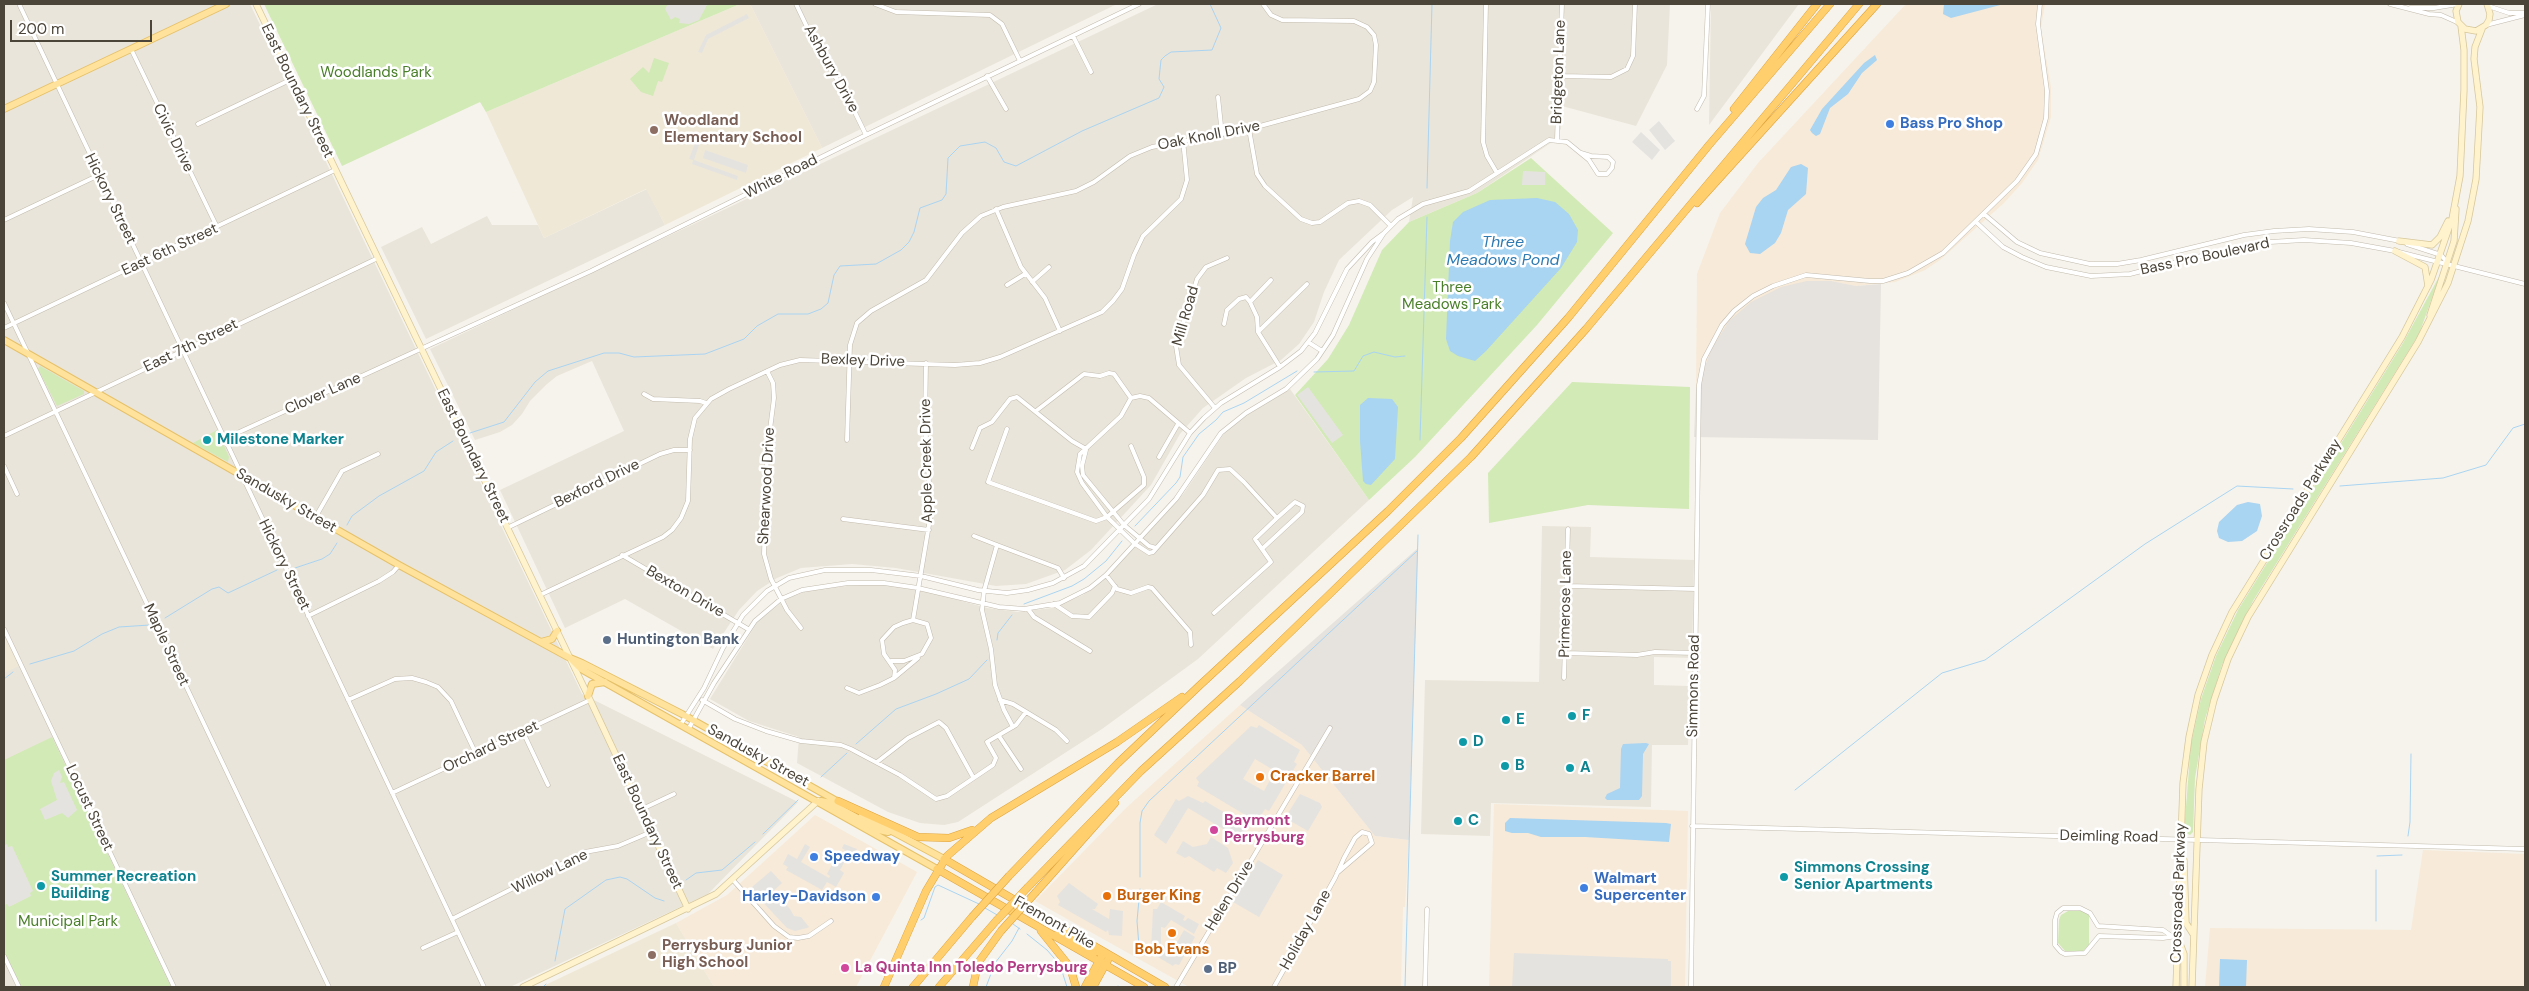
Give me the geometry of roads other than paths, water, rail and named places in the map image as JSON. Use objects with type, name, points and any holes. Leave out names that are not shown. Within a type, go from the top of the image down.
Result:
[{"type":"highway","points":[[1709,145],[1716,132],[1817,4]]},
{"type":"highway","points":[[913,987],[1009,876],[1093,788],[1199,686],[1381,518],[1461,438],[1568,318],[1709,145],[1830,4]]},
{"type":"highway","points":[[939,987],[996,921],[1141,771],[1240,681],[1464,463],[1551,370],[1859,4]]},
{"type":"highway","points":[[1676,222],[1716,184],[1877,4]]},
{"type":"highway","points":[[884,987],[937,869],[944,859],[980,827],[1009,806],[1117,742],[1199,686]]},
{"type":"highway","points":[[973,987],[978,963],[1001,931],[1141,771]]},
{"type":"highway","points":[[838,801],[918,837],[949,838],[980,827]]},
{"type":"highway","name":"Fremont Pike","points":[[944,859],[1165,987]]},
{"type":"highway","name":"Fremont Pike","points":[[937,869],[1144,987]]},
{"type":"highway","points":[[1037,926],[1064,957],[1070,967],[1076,987]]},
{"type":"highway","points":[[1049,933],[1066,937],[1094,952],[1107,954],[1093,987]]},
{"type":"highway","points":[[1085,987],[1102,964]]},
{"type":"main road","points":[[4,109],[226,4]]},
{"type":"main road","name":"Sandusky Street","points":[[4,340],[399,565],[570,658],[686,716],[944,859]]},
{"type":"main road","points":[[540,642],[552,639],[557,631]]},
{"type":"main road","name":"Sandusky Street","points":[[570,658],[581,669],[937,869]]},
{"type":"main road","points":[[589,698],[592,684],[605,682]]},
{"type":"main road","points":[[818,801],[830,803],[879,830],[895,833]]},
{"type":"street","name":"East Boundary Street","points":[[256,4],[540,595],[688,909]]},
{"type":"street","name":"Ashbury Drive","points":[[796,4],[817,48],[845,92],[866,135]]},
{"type":"street","points":[[875,4],[896,12],[990,15],[1002,24],[1020,61]]},
{"type":"street","name":"White Road","points":[[422,350],[631,252],[866,135],[1139,4]]},
{"type":"street","name":"Oak Knoll Drive","points":[[847,440],[851,337],[859,320],[871,311],[926,280],[966,228],[981,216],[996,209],[1076,191],[1142,150],[1183,140],[1249,129],[1359,99],[1370,91],[1374,82],[1375,39],[1372,32],[1364,25],[1354,21],[1282,20],[1271,15],[1263,4]]},
{"type":"street","points":[[1486,4],[1483,142],[1487,156],[1496,173]]},
{"type":"street","name":"Bridgeton Lane","points":[[1557,139],[1562,4]]},
{"type":"street","points":[[1560,76],[1611,77],[1628,69],[1633,56],[1635,4]]},
{"type":"street","points":[[1697,109],[1704,96],[1708,4]]},
{"type":"street","name":"Simmons Road","points":[[1691,987],[1699,385],[1704,359],[1712,340],[1734,310],[1753,296],[1773,286],[1806,276],[1870,282],[1894,278],[1931,261],[1976,222],[2024,174],[2036,154],[2044,131],[2047,92],[2038,36],[2040,4]]},
{"type":"street","points":[[2390,4],[2441,15],[2470,31],[2525,14]]},
{"type":"street","points":[[2398,7],[2434,8],[2459,4]]},
{"type":"street","name":"Crossroads Parkway","points":[[2176,987],[2179,852],[2184,768],[2191,723],[2205,675],[2222,632],[2244,590],[2402,337],[2428,287],[2440,258],[2455,202],[2463,126],[2464,50],[2456,11],[2459,4]]},
{"type":"street","points":[[2488,5],[2509,13],[2525,14]]},
{"type":"street","name":"Crossroads Parkway","points":[[2192,987],[2200,767],[2208,721],[2220,679],[2238,636],[2261,595],[2428,325],[2454,264],[2468,221],[2476,179],[2480,107],[2474,59],[2475,47],[2490,14],[2488,5]]},
{"type":"street","name":"Hickory Street","points":[[20,6],[484,987]]},
{"type":"street","points":[[1073,36],[1091,72]]},
{"type":"street","name":"Civic Drive","points":[[131,49],[217,227]]},
{"type":"street","points":[[987,76],[1006,109]]},
{"type":"street","points":[[198,124],[292,80]]},
{"type":"street","points":[[1218,98],[1222,135]]},
{"type":"street","points":[[1249,129],[1257,174],[1265,186],[1301,219],[1312,223],[1323,221],[1348,203],[1359,201],[1370,205],[1391,226]]},
{"type":"street","points":[[681,724],[738,623],[751,606],[774,586],[800,574],[825,570],[871,570],[920,576],[984,591],[1021,592],[1064,578],[1095,557],[1120,530],[1155,490],[1190,433],[1215,408],[1293,358],[1308,342],[1347,270],[1368,246],[1391,226],[1413,209],[1469,191],[1543,142],[1557,139],[1567,142],[1590,161],[1598,174],[1607,174],[1611,170],[1613,162],[1608,157],[1594,157],[1581,153]]},
{"type":"street","name":"Bexley Drive","points":[[540,595],[666,535],[681,518],[688,501],[693,425],[706,403],[716,395],[767,371],[800,360],[969,365],[990,361],[1095,315],[1113,301],[1122,289],[1143,236],[1179,202],[1186,180],[1183,140]]},
{"type":"street","name":"East 6th Street","points":[[4,328],[335,170]]},
{"type":"street","points":[[4,220],[99,175]]},
{"type":"street","points":[[2399,241],[2424,245],[2436,243],[2455,202]]},
{"type":"street","points":[[2428,325],[2454,241],[2457,218],[2455,202]]},
{"type":"street","points":[[996,209],[1025,274],[1051,308],[1060,331]]},
{"type":"street","name":"Bass Pro Boulevard","points":[[1984,214],[2016,242],[2040,253],[2090,264],[2117,264],[2141,260],[2227,238],[2274,231],[2309,229],[2399,241],[2440,258]]},
{"type":"street","name":"Bass Pro Boulevard","points":[[1976,222],[2003,247],[2022,257],[2046,267],[2091,276],[2130,274],[2224,250],[2270,242],[2304,240],[2351,243],[2440,258]]},
{"type":"street","points":[[689,728],[703,701],[748,629],[762,613],[780,599],[812,588],[848,583],[884,584],[918,588],[983,604],[1028,609],[1054,604],[1080,594],[1106,575],[1185,487],[1221,433],[1243,416],[1286,389],[1322,351],[1341,318],[1367,259],[1384,233]]},
{"type":"street","points":[[2395,250],[2425,268],[2428,287]]},
{"type":"street","name":"East 7th Street","points":[[4,436],[378,258]]},
{"type":"street","name":"Mill Road","points":[[1215,408],[1181,369],[1175,350],[1197,279],[1206,268],[1227,258]]},
{"type":"street","points":[[2440,258],[2447,262],[2525,284]]},
{"type":"street","points":[[1032,282],[1049,267]]},
{"type":"street","points":[[1007,285],[1025,274]]},
{"type":"street","points":[[1250,302],[1271,280]]},
{"type":"street","points":[[1258,332],[1307,284]]},
{"type":"street","points":[[1224,324],[1227,310],[1239,299],[1246,298],[1257,317],[1258,332],[1280,367]]},
{"type":"street","name":"Maple Street","points":[[4,303],[329,987]]},
{"type":"street","points":[[1308,342],[1322,351]]},
{"type":"street","name":"Clover Lane","points":[[224,439],[422,350]]},
{"type":"street","name":"Apple Creek Drive","points":[[913,620],[929,530],[931,492],[925,423],[926,363]]},
{"type":"street","name":"Shearwood Drive","points":[[767,371],[773,383],[774,398],[766,453],[764,546],[766,565],[780,599],[800,628]]},
{"type":"street","points":[[1036,410],[1084,374],[1100,376],[1111,373],[1131,398]]},
{"type":"street","points":[[644,394],[653,399],[700,401],[706,403]]},
{"type":"street","points":[[1190,433],[1149,398],[1140,396],[1131,398],[1121,416],[1080,454],[1077,461],[1077,472],[1082,483],[1107,517],[1135,544],[1149,553],[1156,548],[1203,495],[1218,470],[1223,468],[1230,469],[1277,518]]},
{"type":"street","points":[[972,448],[980,428],[992,422],[1012,397],[1020,398],[1072,441],[1086,449]]},
{"type":"street","points":[[1159,457],[1178,424]]},
{"type":"street","points":[[1007,429],[988,482],[1096,521],[1107,517],[1144,485],[1142,473],[1131,446]]},
{"type":"street","points":[[1086,449],[1082,466],[1083,475],[1124,525],[1151,547],[1156,548]]},
{"type":"street","name":"Bexford Drive","points":[[507,528],[660,454],[674,450],[690,450]]},
{"type":"street","points":[[316,518],[342,471],[378,454]]},
{"type":"street","points":[[4,466],[17,494]]},
{"type":"street","points":[[1214,613],[1271,562],[1255,539],[1295,502],[1303,506],[1302,512],[1262,549]]},
{"type":"street","points":[[843,519],[929,530]]},
{"type":"street","name":"Primerose Lane","points":[[1564,678],[1568,529]]},
{"type":"street","points":[[974,536],[1058,568],[1064,578]]},
{"type":"street","points":[[997,545],[984,591],[983,604],[995,685],[1013,727]]},
{"type":"street","name":"Bexton Drive","points":[[622,555],[748,629]]},
{"type":"street","points":[[308,616],[379,581],[393,572],[399,565]]},
{"type":"street","points":[[1106,575],[1115,586],[1131,593],[1148,587],[1152,588],[1190,632],[1191,646]]},
{"type":"street","points":[[1054,604],[1072,616],[1088,617],[1112,593],[1115,586]]},
{"type":"street","points":[[1566,586],[1696,589]]},
{"type":"street","points":[[1028,609],[1034,617],[1090,651]]},
{"type":"street","points":[[847,688],[859,693],[894,678],[918,657],[929,644],[930,634],[927,624],[913,620],[894,627],[882,640],[884,654],[891,661],[895,670],[894,678]]},
{"type":"street","name":"Locust Street","points":[[4,629],[174,987]]},
{"type":"street","points":[[1565,653],[1637,655],[1655,652],[1695,653]]},
{"type":"street","points":[[891,661],[904,661],[918,657]]},
{"type":"street","points":[[348,700],[395,680],[412,678],[426,682],[438,688],[451,701],[476,754]]},
{"type":"street","name":"Orchard Street","points":[[392,793],[523,732],[589,698]]},
{"type":"street","points":[[697,698],[748,725],[802,741],[841,745],[877,762],[936,798],[946,796],[996,762],[987,742],[1013,727],[1022,720],[1026,712]]},
{"type":"street","points":[[1000,700],[1009,701],[1056,730],[1067,741]]},
{"type":"street","points":[[877,762],[914,734],[940,722],[946,728],[973,777]]},
{"type":"street","name":"Helen Drive","points":[[1176,987],[1330,728]]},
{"type":"street","points":[[523,732],[548,785]]},
{"type":"street","points":[[999,736],[1021,769]]},
{"type":"street","points":[[640,810],[674,794]]},
{"type":"street","points":[[523,987],[716,894],[818,801]]},
{"type":"street","name":"Deimling Road","points":[[1692,826],[2525,849]]},
{"type":"street","name":"Willow Lane","points":[[452,919],[585,852],[618,846],[651,832]]},
{"type":"street","name":"Holiday Lane","points":[[1274,987],[1338,873],[1357,835],[1362,832],[1369,834],[1372,843],[1338,873]]},
{"type":"street","points":[[2179,852],[2184,860],[2186,923],[2194,936]]},
{"type":"street","points":[[733,880],[774,926],[788,937],[809,936],[832,921]]},
{"type":"street","points":[[2170,935],[2164,930],[2101,927],[2095,924],[2088,910],[2066,907],[2061,909],[2056,915],[2054,942],[2056,948],[2063,953],[2082,954],[2088,951],[2094,940],[2099,936],[2163,938],[2170,935],[2177,936],[2184,954],[2184,987]]},
{"type":"street","points":[[1425,987],[1428,909]]},
{"type":"street","points":[[2145,929],[2145,937]]},
{"type":"street","points":[[422,948],[458,932]]},
{"type":"street","points":[[4,956],[19,987]]},
{"type":"water","points":[[1944,4],[2004,4],[1951,18],[1943,14]]},
{"type":"water","points":[[1875,55],[1877,60],[1862,73],[1848,94],[1830,108],[1820,134],[1816,136],[1812,133],[1810,130],[1822,109],[1864,63]]},
{"type":"water","points":[[1801,164],[1808,168],[1806,194],[1788,210],[1781,233],[1775,243],[1760,254],[1750,253],[1745,244],[1756,207],[1763,198],[1776,190],[1791,167]]},
{"type":"water","name":"Three Meadows Pond","points":[[1537,198],[1555,202],[1569,214],[1578,230],[1577,242],[1561,268],[1486,351],[1475,361],[1458,356],[1450,351],[1446,339],[1450,241],[1453,222],[1463,212],[1490,200]]},
{"type":"water","points":[[1368,398],[1392,399],[1398,407],[1395,459],[1371,485],[1363,481],[1360,441],[1360,405]]},
{"type":"water","points":[[2248,502],[2260,504],[2262,516],[2257,531],[2242,541],[2228,542],[2219,538],[2217,531],[2219,522],[2237,505]]},
{"type":"water","points":[[1623,744],[1649,744],[1643,754],[1642,796],[1639,800],[1607,800],[1605,798],[1607,794],[1620,788],[1621,749]]},
{"type":"water","points":[[1510,818],[1671,824],[1669,842],[1585,837],[1541,837],[1528,833],[1512,833],[1505,831],[1505,823]]},
{"type":"water","points":[[2220,959],[2247,960],[2246,987],[2219,987]]},
{"type":"waterway","points":[[470,433],[504,422],[535,382],[548,371],[604,353],[619,353],[634,357],[705,354],[744,339],[757,326],[778,314],[808,314],[821,309],[828,303],[834,275],[840,266],[876,264],[901,250],[909,242],[914,232],[920,208],[942,200],[946,194],[948,158],[960,146],[985,142],[996,148],[1004,162],[1016,166],[1082,131],[1159,98],[1164,87],[1159,79],[1161,60],[1165,56],[1171,52],[1212,50],[1221,28],[1210,4]]},
{"type":"waterway","points":[[1427,188],[1432,4]]},
{"type":"waterway","points":[[1420,440],[1427,217]]},
{"type":"waterway","points":[[1314,372],[1354,371],[1363,356],[1374,352],[1395,357],[1405,356]]},
{"type":"waterway","points":[[1135,526],[1176,483],[1180,477],[1183,457],[1199,434],[1223,412],[1244,403],[1297,371]]},
{"type":"waterway","points":[[2340,486],[2443,478],[2486,465],[2513,428],[2525,424]]},
{"type":"waterway","points":[[347,525],[352,516],[379,496],[424,471],[436,452],[453,441]]},
{"type":"waterway","points":[[1795,790],[1942,673],[1985,660],[2145,544],[2237,486],[2293,489]]},
{"type":"waterway","points":[[1405,987],[1418,535]]},
{"type":"waterway","points":[[1024,604],[1072,586],[1084,579],[1106,561],[1122,541]]},
{"type":"waterway","points":[[295,568],[322,559],[330,554],[337,543]]},
{"type":"waterway","points":[[1140,877],[1140,823],[1142,811],[1149,801],[1417,551]]},
{"type":"waterway","points":[[165,618],[212,589],[219,587],[228,593],[277,570]]},
{"type":"waterway","points":[[997,640],[998,633],[1012,615]]},
{"type":"waterway","points":[[30,664],[74,651],[102,634],[119,627],[150,625]]},
{"type":"waterway","points":[[856,744],[896,709],[969,679],[987,660]]},
{"type":"waterway","points":[[4,679],[13,672]]},
{"type":"waterway","points":[[821,777],[847,753]]},
{"type":"waterway","points":[[2408,836],[2411,754]]},
{"type":"waterway","points":[[763,834],[798,800]]},
{"type":"waterway","points":[[686,880],[696,873],[722,870],[755,842]]},
{"type":"waterway","points":[[2377,856],[2402,855]]},
{"type":"waterway","points":[[2376,870],[2376,921]]},
{"type":"waterway","points":[[555,961],[565,909],[606,880],[620,877],[627,879],[655,898],[664,901]]},
{"type":"waterway","points":[[921,920],[924,918],[935,887],[938,885],[979,904]]},
{"type":"waterway","points":[[1135,956],[1139,946],[1137,921],[1140,889]]},
{"type":"waterway","points":[[985,908],[999,916]]},
{"type":"waterway","points":[[1013,924],[1020,929]]},
{"type":"waterway","points":[[986,987],[995,963],[1012,941],[1019,928]]},
{"type":"waterway","points":[[1027,934],[1047,950],[1060,965],[1067,987]]},
{"type":"waterway","points":[[543,987],[546,984]]},
{"type":"place","name":"Bass Pro Shop","points":[[1890,124]]},
{"type":"place","name":"Woodland Elementary School","points":[[654,130]]},
{"type":"place","name":"Milestone Marker","points":[[207,440]]},
{"type":"place","name":"Huntington Bank","points":[[607,640]]},
{"type":"place","name":"F","points":[[1572,716]]},
{"type":"place","name":"E","points":[[1506,720]]},
{"type":"place","name":"D","points":[[1463,742]]},
{"type":"place","name":"B","points":[[1505,766]]},
{"type":"place","name":"A","points":[[1570,768]]},
{"type":"place","name":"Cracker Barrel","points":[[1260,777]]},
{"type":"place","name":"C","points":[[1458,821]]},
{"type":"place","name":"Baymont Perrysburg","points":[[1214,830]]},
{"type":"place","name":"Speedway","points":[[814,857]]},
{"type":"place","name":"Simmons Crossing Senior Apartments","points":[[1784,877]]},
{"type":"place","name":"Summer Recreation Building","points":[[41,886]]},
{"type":"place","name":"Walmart Supercenter","points":[[1584,888]]},
{"type":"place","name":"Burger King","points":[[1107,896]]},
{"type":"place","name":"Harley-Davidson","points":[[876,897]]},
{"type":"place","name":"Bob Evans","points":[[1172,933]]},
{"type":"place","name":"Perrysburg Junior High School","points":[[652,955]]},
{"type":"place","name":"La Quinta Inn Toledo Perrysburg","points":[[845,968]]},
{"type":"place","name":"BP","points":[[1208,969]]},
{"type":"park label","name":"Woodlands Park","points":[[376,73]]},
{"type":"park label","name":"Three Meadows Park","points":[[1452,296]]},
{"type":"park label","name":"Municipal Park","points":[[68,922]]}]
